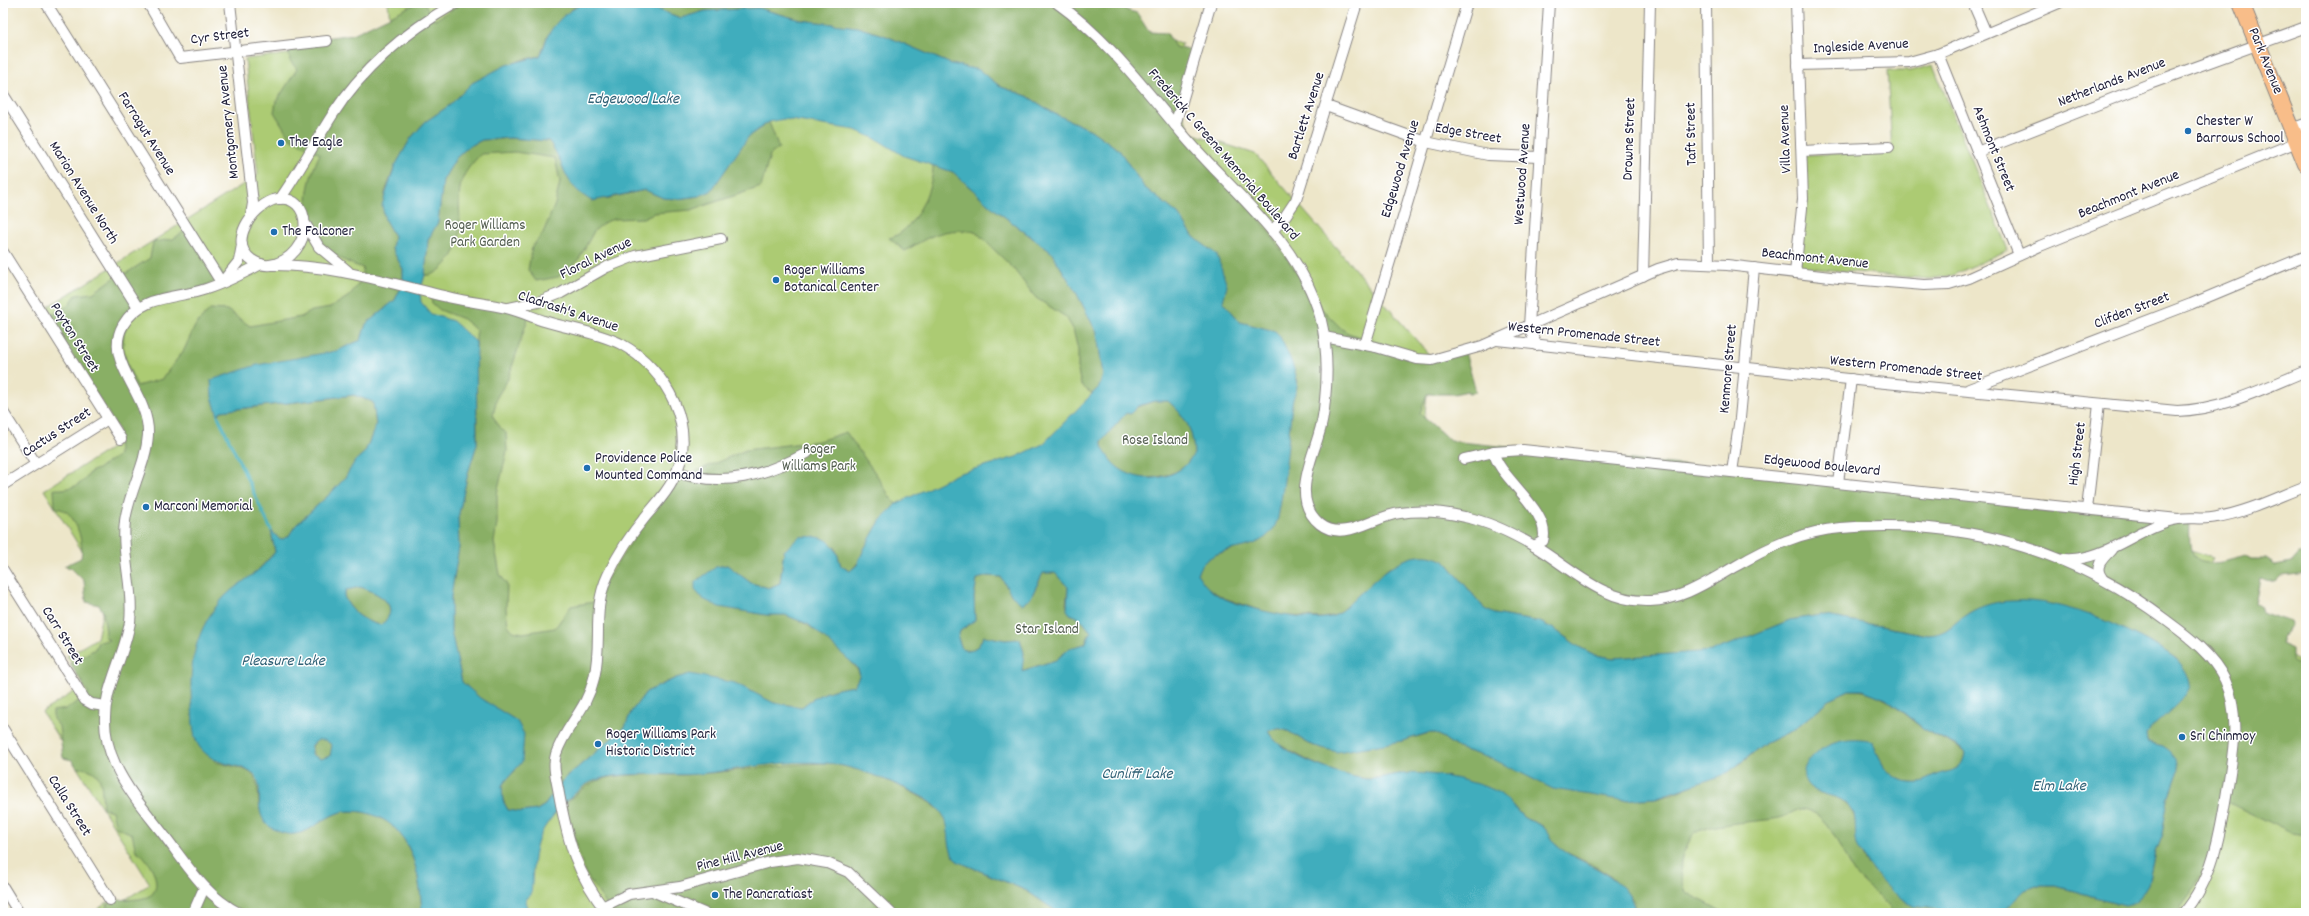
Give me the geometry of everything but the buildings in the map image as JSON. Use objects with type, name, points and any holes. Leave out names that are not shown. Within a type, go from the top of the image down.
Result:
[{"type":"main road","name":"Park Avenue","points":[[2241,3],[2258,45],[2298,132],[2306,164]]},
{"type":"street","name":"Farragut Avenue","points":[[46,3],[221,282]]},
{"type":"street","name":"Cyr Street","points":[[148,3],[180,58],[327,40]]},
{"type":"street","name":"Montgomery Avenue","points":[[230,3],[252,190],[252,215]]},
{"type":"street","points":[[277,200],[334,112],[370,67],[405,36],[456,3]]},
{"type":"street","name":"Frederick C Greene Memorial Boulevard","points":[[1057,3],[1085,24],[1108,46],[1175,125],[1272,231],[1288,251],[1307,285],[1319,313],[1324,337],[1327,374],[1325,406],[1305,485],[1308,507],[1318,522],[1327,528],[1341,531],[1393,514],[1443,512],[1490,524],[1534,546],[1603,591],[1642,601],[1661,600],[1680,595],[1778,544],[1815,532],[1840,528],[1895,527],[1952,532],[2024,546],[2059,558],[2102,578],[2158,614],[2200,648],[2217,666],[2230,696],[2234,718],[2233,748],[2219,839],[2202,887],[2184,913]]},
{"type":"street","points":[[1175,125],[1211,3]]},
{"type":"street","name":"Bartlett Avenue","points":[[1272,231],[1284,218],[1296,200],[1358,3]]},
{"type":"street","name":"Edgewood Avenue","points":[[1365,345],[1467,3]]},
{"type":"street","name":"Westwood Avenue","points":[[1536,345],[1529,326],[1549,3]]},
{"type":"street","name":"Drowne Street","points":[[1643,276],[1650,3]]},
{"type":"street","name":"Taft Street","points":[[1706,3],[1708,264]]},
{"type":"street","name":"Villa Avenue","points":[[1795,273],[1803,199],[1796,3]]},
{"type":"street","points":[[1974,3],[1986,33]]},
{"type":"street","name":"Ingleside Avenue","points":[[1798,65],[1909,62],[1938,54],[2059,3]]},
{"type":"street","name":"Netherlands Avenue","points":[[1978,152],[2152,83],[2306,27]]},
{"type":"street","name":"Ashmont Street","points":[[1938,54],[2019,255]]},
{"type":"street","name":"Marion Avenue North","points":[[3,94],[138,308]]},
{"type":"street","name":"Edge Street","points":[[1326,106],[1426,142],[1488,155],[1539,157]]},
{"type":"street","name":"Beachmont Avenue","points":[[1324,337],[1427,360],[1468,351],[1497,340],[1643,276],[1678,263],[1754,268],[1924,285],[1949,284],[1969,278],[2298,132]]},
{"type":"street","points":[[1802,151],[1889,147]]},
{"type":"street","name":"Montgomery Avenue","points":[[252,190],[260,198],[277,200]]},
{"type":"street","points":[[221,282],[239,261],[245,227],[252,215],[262,205],[277,200],[295,204],[304,216],[305,230],[300,244],[286,257],[206,289],[160,299],[138,308],[127,319],[121,329],[118,352],[121,364],[145,410],[148,437],[141,466],[130,497],[125,522],[125,559],[130,601],[130,622],[105,706],[104,727],[107,747],[121,778],[204,888],[240,913]]},
{"type":"street","name":"Cladrash's Avenue","points":[[304,216],[310,234],[319,248],[352,273]]},
{"type":"street","name":"Floral Avenue","points":[[509,308],[538,302],[561,293],[607,267],[635,256],[721,239]]},
{"type":"street","points":[[242,241],[248,256],[266,264]]},
{"type":"street","name":"Payton Street","points":[[3,252],[121,439]]},
{"type":"street","name":"Clifden Street","points":[[1966,390],[2184,307],[2306,256]]},
{"type":"street","name":"Cladrash's Avenue","points":[[266,264],[312,267],[352,273],[424,291],[509,308],[545,321],[608,339],[631,350],[648,364],[670,393],[679,414],[682,445],[677,472],[669,488],[621,550],[602,588],[597,609],[598,658],[594,679],[582,711],[556,752],[554,764],[564,820],[576,864],[604,910]]},
{"type":"street","name":"Kenmore Street","points":[[1732,472],[1754,268]]},
{"type":"street","name":"Western Promenade Street","points":[[1497,340],[1744,368],[2177,411],[2216,407],[2306,371]]},
{"type":"street","points":[[1838,483],[1851,379]]},
{"type":"street","name":"High Street","points":[[2087,508],[2099,404]]},
{"type":"street","points":[[3,412],[36,464]]},
{"type":"street","name":"Cactus Street","points":[[3,485],[108,419]]},
{"type":"street","name":"Edgewood Boulevard","points":[[1464,459],[1494,452],[1523,450],[2087,508],[2178,519],[2205,519],[2239,512],[2306,486]]},
{"type":"street","points":[[1494,452],[1496,461],[1520,490],[1542,523],[1544,537],[1541,543],[1534,546]]},
{"type":"street","points":[[677,472],[708,479],[745,477],[775,469],[807,453]]},
{"type":"street","points":[[2059,558],[2081,558],[2117,546],[2178,519]]},
{"type":"street","points":[[2102,578],[2098,569],[2100,562],[2117,546]]},
{"type":"street","name":"Carr Street","points":[[3,570],[85,700],[92,704],[105,706]]},
{"type":"street","name":"Calla Street","points":[[5,735],[110,900]]},
{"type":"street","name":"Pine Hill Avenue","points":[[604,910],[629,894],[680,887],[770,862],[807,859],[835,865],[848,872],[891,913]]},
{"type":"street","points":[[3,888],[19,913]]},
{"type":"street","points":[[193,913],[204,888]]},
{"type":"street","points":[[650,890],[704,913]]},
{"type":"green space","name":"Roger Williams Park","points":[[388,3],[1108,3],[1117,25],[1182,44],[1170,85],[1191,133],[1255,154],[1431,357],[1421,450],[2187,550],[2213,558],[2199,581],[2306,668],[2306,913],[93,913],[110,900],[121,902],[150,884],[42,712],[85,685],[67,656],[97,638],[107,591],[44,490],[129,437],[48,307],[258,175],[245,59],[330,49],[390,19]]},
{"type":"green space","points":[[417,3],[424,3],[435,20],[462,3],[586,3],[574,7],[547,37],[540,56],[521,60],[472,83],[450,105],[425,122],[411,138],[395,166],[385,192],[385,220],[394,236],[392,249],[403,269],[403,283],[395,300],[366,324],[361,340],[336,351],[211,380],[219,415],[221,411],[354,395],[373,401],[376,425],[365,452],[355,462],[345,478],[296,525],[288,537],[280,540],[271,531],[275,552],[257,571],[215,762],[239,768],[252,774],[257,787],[260,811],[302,833],[328,817],[344,811],[364,812],[383,819],[395,828],[404,839],[411,852],[419,882],[422,913],[104,913],[110,900],[147,897],[153,893],[156,888],[156,881],[154,873],[146,859],[136,851],[132,834],[116,827],[112,811],[103,808],[100,780],[97,775],[93,771],[77,768],[72,760],[63,758],[59,726],[53,719],[53,711],[66,709],[89,694],[70,664],[95,649],[98,642],[109,640],[104,636],[106,632],[103,612],[99,605],[86,602],[84,581],[71,568],[64,566],[81,558],[82,546],[77,527],[71,516],[66,511],[55,507],[54,489],[70,488],[79,484],[90,472],[98,469],[119,455],[118,429],[48,317],[70,304],[76,295],[93,293],[120,274],[125,274],[150,258],[153,242],[173,239],[192,226],[223,275],[201,287],[158,298],[133,317],[127,326],[123,345],[128,365],[137,386],[162,379],[184,350],[195,326],[210,309],[227,310],[250,326],[301,317],[312,311],[330,308],[349,296],[360,282],[363,268],[343,260],[328,250],[317,237],[310,223],[307,208],[308,191],[312,173],[320,154],[290,138],[274,112],[276,102],[297,69],[290,61],[288,43],[353,34]]},
{"type":"green space","points":[[630,3],[1122,3],[1126,10],[1137,13],[1149,32],[1167,33],[1175,47],[1198,52],[1175,123],[1259,218],[1322,309],[1348,333],[1424,357],[1465,352],[1476,392],[1468,393],[1468,391],[1454,394],[1427,394],[1420,414],[1451,441],[2190,518],[2191,551],[2197,560],[2209,563],[2233,560],[2245,556],[2250,559],[2266,559],[2275,565],[2292,562],[2299,554],[2306,554],[2306,573],[2281,576],[2275,582],[2260,578],[2255,603],[2260,606],[2262,612],[2291,622],[2292,625],[2281,637],[2281,644],[2292,649],[2292,661],[2306,673],[2306,835],[2291,833],[2223,800],[2212,853],[2196,886],[2176,913],[2001,913],[2025,890],[2036,886],[2056,886],[2125,905],[2148,884],[2155,852],[2162,834],[2168,798],[2178,770],[2163,746],[2147,742],[2146,734],[2155,722],[2177,659],[2155,645],[2091,615],[1969,613],[1941,634],[1928,635],[1821,615],[1790,620],[1713,652],[1613,658],[1595,655],[1579,647],[1554,629],[1540,622],[1494,614],[1484,608],[1446,562],[1391,566],[1336,615],[1323,618],[1275,615],[1224,598],[1203,585],[1197,573],[1202,563],[1211,556],[1256,542],[1279,513],[1292,401],[1298,381],[1274,331],[1240,322],[1223,301],[1217,255],[1194,237],[1178,214],[1144,187],[1119,150],[1091,130],[1055,114],[1027,96],[1001,87],[979,70],[951,64],[886,36],[857,27],[801,20],[758,8],[705,11],[681,18],[648,6]]},
{"type":"green space","points":[[1933,65],[2008,250],[1953,275],[1929,279],[1799,267],[1805,155],[1892,151],[1887,71],[1910,71]]},
{"type":"green space","points":[[769,122],[779,148],[770,155],[761,187],[691,210],[654,213],[643,218],[614,219],[605,222],[594,231],[579,259],[568,269],[558,277],[536,281],[528,270],[532,247],[543,233],[555,204],[560,182],[555,158],[515,152],[481,154],[468,169],[461,183],[459,199],[460,231],[456,250],[450,260],[441,269],[433,274],[425,275],[428,240],[438,222],[443,180],[456,158],[468,147],[482,140],[510,138],[549,141],[559,155],[563,166],[605,199],[645,190],[663,198],[677,199],[699,196],[711,191],[749,135]]},
{"type":"green space","points":[[933,165],[953,172],[993,208],[1051,252],[1076,292],[1097,333],[1103,375],[1099,387],[1092,394],[1081,385],[1078,371],[1078,350],[1073,329],[1066,317],[1036,298],[1012,267],[976,232],[955,231],[939,234],[905,251],[889,238],[898,235],[914,219],[926,197],[930,185]]},
{"type":"green space","points":[[430,290],[529,315],[508,379],[497,397],[493,416],[498,425],[506,433],[507,451],[497,494],[497,524],[494,542],[500,574],[507,585],[506,609],[508,625],[513,631],[523,633],[555,628],[571,606],[599,601],[603,585],[671,482],[746,450],[819,441],[846,432],[896,504],[879,523],[862,556],[854,567],[850,571],[841,566],[835,547],[784,551],[780,583],[769,588],[751,583],[727,565],[716,567],[743,610],[768,615],[786,615],[806,624],[839,649],[848,658],[860,675],[854,686],[826,692],[814,698],[802,707],[774,703],[759,697],[676,678],[646,692],[631,712],[625,727],[563,780],[545,805],[537,810],[521,812],[508,810],[503,798],[502,789],[506,780],[515,771],[517,721],[479,698],[462,682],[451,631],[451,596],[459,547],[458,518],[468,473],[477,444],[476,330],[463,319],[440,310],[432,303]]},
{"type":"green space","name":"Rose Island","points":[[1154,401],[1168,401],[1184,418],[1192,437],[1194,454],[1181,469],[1175,472],[1155,477],[1141,478],[1130,476],[1111,462],[1107,457],[1102,447],[1102,441],[1126,413],[1130,414],[1137,407]]},
{"type":"green space","name":"Star Island","points":[[1043,573],[1055,573],[1068,587],[1066,604],[1070,614],[1080,618],[1091,632],[1085,644],[1070,648],[1056,660],[1021,671],[1024,653],[1020,639],[1005,640],[984,636],[978,646],[970,651],[962,649],[958,638],[960,631],[975,620],[974,597],[977,579],[988,576],[1001,577],[1012,596],[1030,599]]},
{"type":"green space","points":[[360,587],[374,592],[386,601],[389,606],[390,612],[381,625],[369,622],[358,615],[346,601],[344,596],[346,590]]},
{"type":"green space","points":[[1849,690],[1872,693],[1882,698],[1926,730],[1956,746],[1965,753],[1964,759],[1956,769],[1920,782],[1910,782],[1895,777],[1889,772],[1879,758],[1873,742],[1807,784],[1817,790],[1839,798],[1848,805],[1854,817],[1860,850],[1863,858],[1888,886],[1907,903],[1932,907],[1946,913],[1893,913],[1885,902],[1855,874],[1832,831],[1820,817],[1803,809],[1779,818],[1720,825],[1699,831],[1693,835],[1683,854],[1681,865],[1681,875],[1686,892],[1725,913],[1636,913],[1634,901],[1612,877],[1593,865],[1559,849],[1543,826],[1524,818],[1508,800],[1447,776],[1401,774],[1368,779],[1341,775],[1309,761],[1280,745],[1268,731],[1277,728],[1288,731],[1311,745],[1402,741],[1429,733],[1436,733],[1458,748],[1622,800],[1655,798],[1672,794],[1740,764],[1766,743],[1793,730],[1832,698]]},
{"type":"green space","points":[[322,739],[329,742],[332,749],[329,756],[322,759],[315,756],[312,749],[315,742]]},
{"type":"green space","points":[[827,763],[853,768],[892,782],[939,809],[947,821],[950,845],[957,861],[1027,891],[1059,913],[612,913],[585,873],[565,804],[582,789],[592,783],[602,779],[625,775],[686,775]]},
{"type":"water","points":[[586,3],[630,3],[648,6],[681,18],[705,11],[758,8],[801,20],[857,27],[886,36],[951,64],[979,70],[1001,87],[1027,96],[1055,114],[1091,130],[1119,150],[1144,187],[1178,214],[1194,237],[1217,255],[1227,286],[1223,301],[1240,322],[1275,331],[1279,335],[1296,374],[1297,386],[1292,404],[1285,472],[1278,518],[1275,527],[1269,534],[1252,545],[1211,557],[1203,563],[1197,573],[1208,587],[1223,598],[1262,611],[1297,617],[1326,618],[1340,612],[1372,582],[1394,565],[1407,559],[1419,556],[1432,557],[1446,562],[1484,608],[1494,614],[1540,622],[1554,629],[1579,647],[1595,655],[1613,658],[1713,651],[1790,620],[1821,615],[1928,635],[1941,633],[1969,613],[1990,604],[2022,601],[2052,604],[2090,615],[2147,641],[2176,659],[2186,671],[2190,682],[2188,690],[2184,696],[2146,734],[2147,742],[2163,746],[2170,751],[2176,758],[2178,770],[2168,798],[2162,834],[2155,852],[2148,884],[2137,902],[2125,905],[2056,886],[2036,886],[2025,890],[2001,913],[1946,913],[1935,908],[1913,905],[1905,902],[1877,876],[1864,859],[1857,844],[1854,815],[1849,805],[1838,798],[1812,789],[1804,778],[1805,767],[1814,755],[1829,745],[1846,740],[1864,740],[1873,742],[1879,758],[1884,766],[1895,777],[1910,782],[1920,782],[1956,769],[1964,759],[1965,753],[1959,747],[1924,729],[1886,699],[1863,690],[1849,690],[1832,698],[1793,730],[1766,743],[1726,774],[1655,798],[1622,800],[1553,789],[1495,760],[1458,748],[1436,733],[1428,733],[1402,741],[1337,752],[1311,745],[1288,731],[1277,728],[1268,731],[1274,740],[1298,756],[1342,774],[1370,779],[1410,773],[1433,774],[1467,781],[1494,790],[1508,800],[1527,820],[1542,826],[1558,847],[1616,881],[1632,900],[1636,913],[1059,913],[1027,891],[957,861],[952,853],[948,830],[943,815],[926,799],[892,782],[851,768],[827,763],[795,762],[698,774],[639,774],[608,777],[595,780],[584,786],[563,804],[544,828],[537,844],[534,856],[531,895],[526,898],[527,913],[422,913],[416,867],[411,852],[404,839],[394,828],[382,819],[367,813],[349,811],[331,816],[303,832],[288,834],[280,832],[269,826],[263,819],[260,812],[259,787],[253,774],[241,767],[215,760],[208,756],[196,741],[193,724],[191,676],[200,634],[207,621],[225,596],[264,565],[275,552],[271,530],[280,540],[288,537],[296,525],[345,478],[355,461],[365,452],[376,425],[373,402],[354,395],[221,411],[218,416],[212,397],[211,380],[257,365],[336,351],[361,340],[366,324],[395,300],[403,283],[403,269],[392,249],[394,236],[385,220],[382,205],[395,166],[411,138],[425,122],[450,105],[472,83],[506,65],[540,56],[548,35],[555,25],[569,12]],"holes":[[[784,119],[855,130],[878,140],[904,156],[953,172],[993,208],[1051,252],[1076,292],[1097,333],[1103,375],[1099,387],[1043,444],[1016,457],[957,474],[896,504],[880,521],[864,549],[857,565],[850,571],[841,566],[832,544],[828,541],[816,537],[799,537],[784,551],[780,583],[769,588],[751,583],[727,565],[716,567],[695,582],[695,590],[703,599],[719,607],[766,615],[785,615],[808,624],[857,667],[860,675],[854,686],[826,692],[814,698],[802,707],[774,703],[735,683],[690,674],[676,678],[646,692],[631,712],[625,727],[563,780],[545,805],[537,810],[521,812],[508,810],[503,801],[502,785],[522,762],[524,734],[517,721],[480,698],[462,682],[451,631],[451,596],[459,547],[458,518],[468,473],[477,444],[476,342],[453,321],[431,314],[421,302],[420,292],[425,275],[428,240],[438,222],[443,180],[456,158],[468,147],[482,140],[510,138],[549,141],[575,188],[582,195],[592,201],[645,190],[663,198],[677,199],[699,196],[711,191],[749,136],[769,122]],[[1154,401],[1168,401],[1184,418],[1192,437],[1194,454],[1181,469],[1170,475],[1160,477],[1140,477],[1121,470],[1107,455],[1102,447],[1102,441],[1126,413],[1130,414],[1138,406]],[[1043,573],[1055,573],[1068,587],[1067,610],[1070,614],[1080,618],[1091,632],[1085,644],[1070,648],[1056,660],[1022,671],[1024,653],[1020,639],[1005,640],[984,636],[978,646],[970,651],[962,649],[958,638],[960,631],[975,620],[974,597],[977,579],[988,576],[1001,577],[1012,596],[1022,604],[1030,599]],[[360,587],[380,596],[389,606],[390,612],[387,618],[381,625],[369,622],[358,615],[346,601],[344,596],[346,590]],[[318,740],[325,740],[332,745],[330,756],[321,759],[312,755],[311,746]]]},
{"type":"waterway","points":[[218,416],[271,530]]},
{"type":"place","name":"Chester W Barrows School","points":[[2188,131]]},
{"type":"place","name":"The Eagle","points":[[281,143]]},
{"type":"place","name":"The Falconer","points":[[274,232]]},
{"type":"place","name":"Roger Williams Botanical Center","points":[[776,280]]},
{"type":"place","name":"Providence Police Mounted Command","points":[[587,468]]},
{"type":"place","name":"Marconi Memorial","points":[[146,507]]},
{"type":"place","name":"Sri Chinmoy","points":[[2182,737]]},
{"type":"place","name":"Roger Williams Park Historic District","points":[[598,744]]},
{"type":"place","name":"The Pancratiast","points":[[715,895]]},
{"type":"water label","name":"Edgewood Lake","points":[[633,99]]},
{"type":"water label","name":"Pleasure Lake","points":[[283,661]]},
{"type":"water label","name":"Cunliff Lake","points":[[1137,774]]},
{"type":"water label","name":"Elm Lake","points":[[2059,786]]},
{"type":"park label","name":"Roger Williams Park Garden","points":[[485,234]]}]
